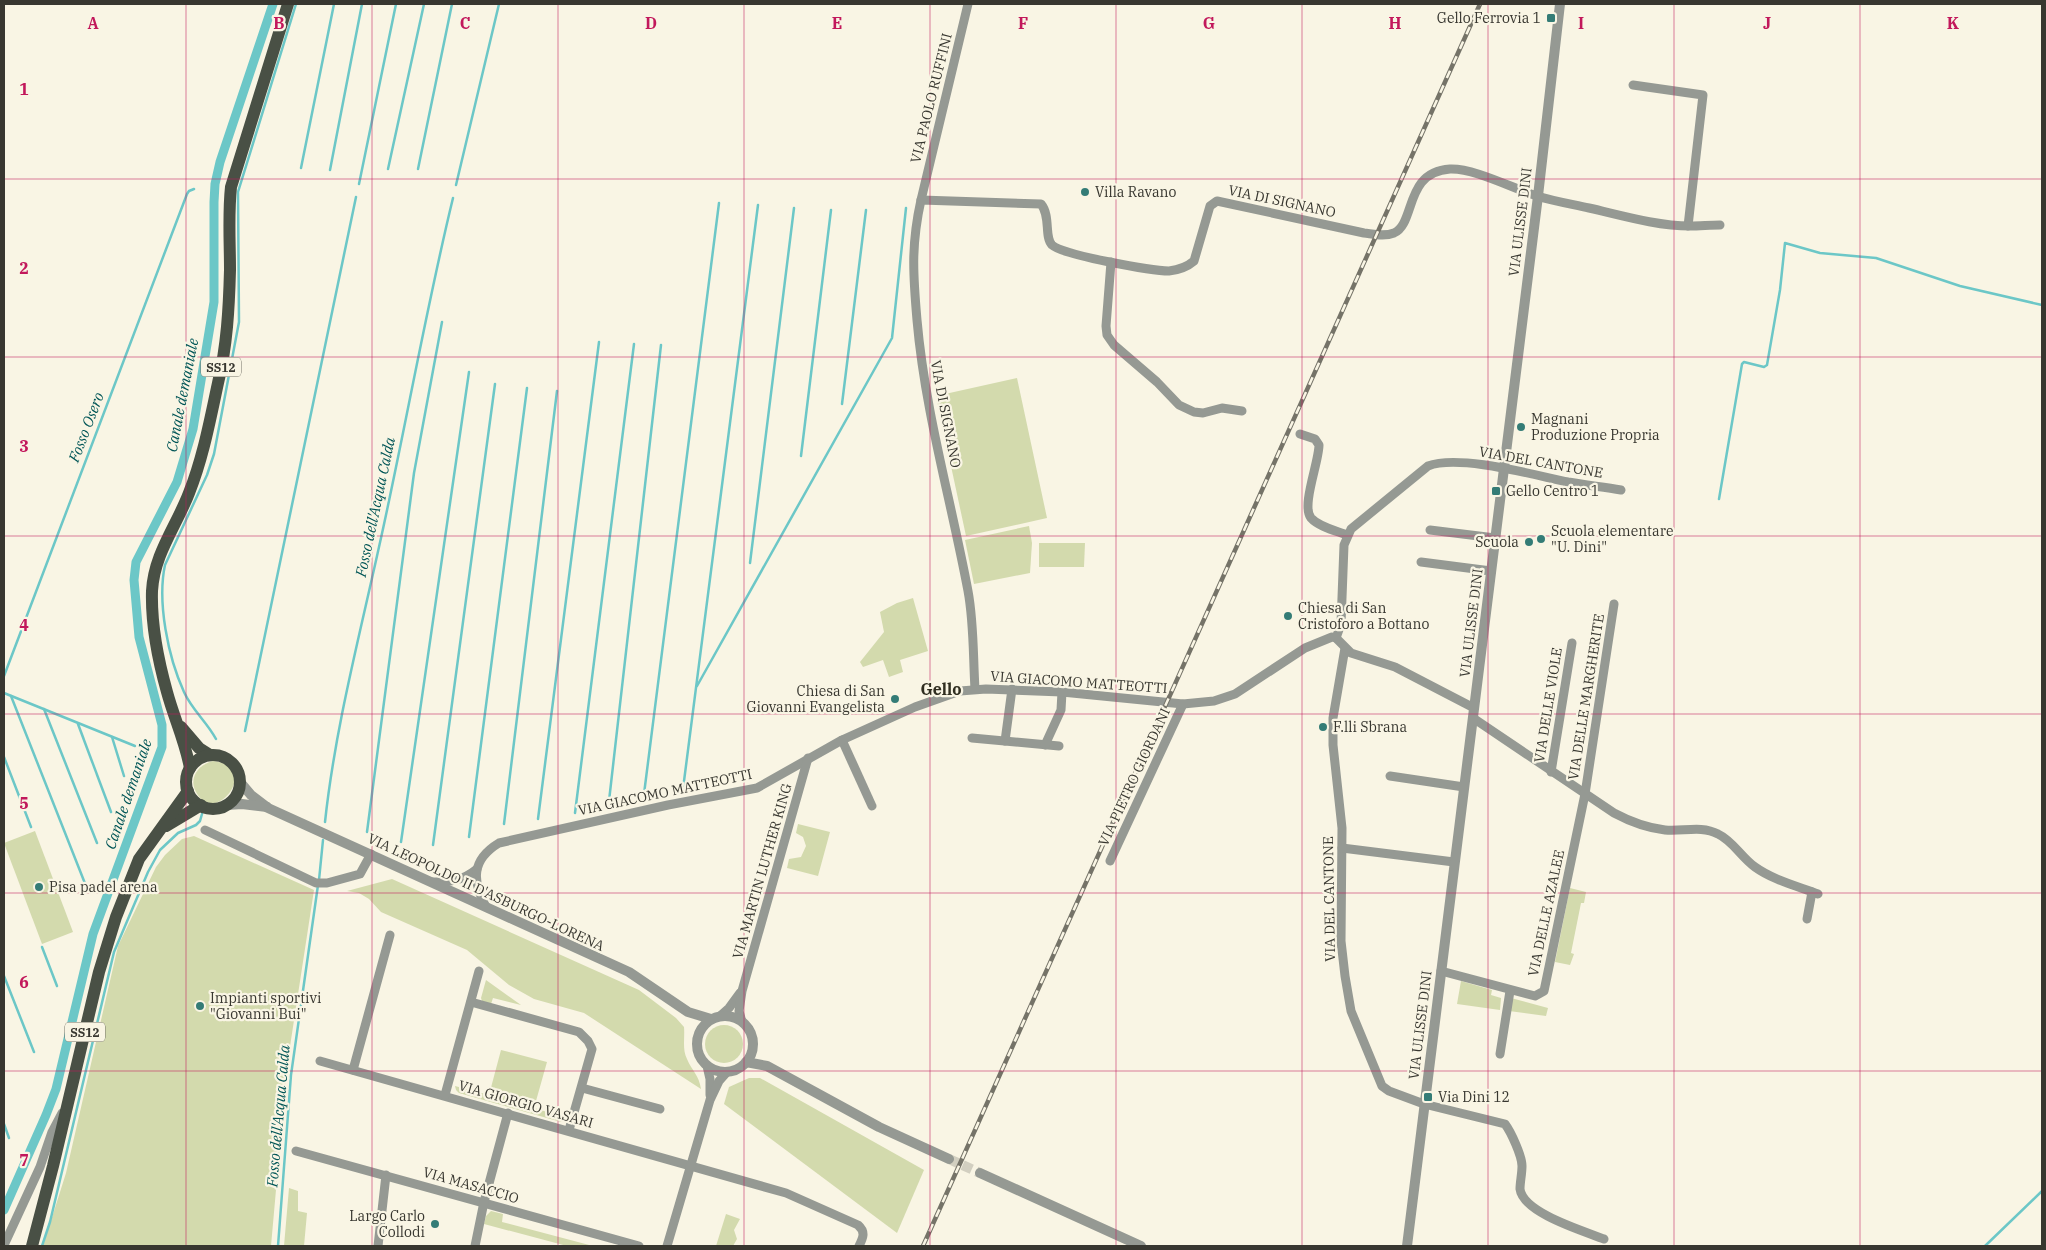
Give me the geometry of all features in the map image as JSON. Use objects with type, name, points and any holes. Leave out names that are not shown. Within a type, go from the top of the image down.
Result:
[{"type":"main road","name":"SS12","points":[[179,724],[167,693],[157,646],[152,603],[154,574],[164,544],[193,483],[219,382],[225,346],[228,304],[231,187],[288,4]]},
{"type":"main road","points":[[179,724],[199,748],[210,755]]},
{"type":"main road","points":[[179,724],[190,768]]},
{"type":"main road","points":[[210,755],[221,756],[232,762],[239,773],[240,782],[236,795],[227,805],[214,808],[200,805],[193,799],[188,791],[186,779],[190,768],[197,760],[210,755]]},
{"type":"main road","points":[[163,828],[188,791]]},
{"type":"main road","points":[[163,828],[200,805]]},
{"type":"main road","name":"SS12","points":[[32,1246],[99,972],[116,917],[139,859],[163,828]]},
{"type":"street","name":"VIA PAOLO RUFFINI","points":[[921,200],[968,4]]},
{"type":"street","name":"VIA ULISSE DINI","points":[[1407,1246],[1538,196],[1560,4]]},
{"type":"street","points":[[1634,85],[1703,95],[1688,226]]},
{"type":"street","name":"VIA DI SIGNANO","points":[[975,689],[968,590],[927,399],[919,344],[913,254],[921,200],[1041,204],[1047,217],[1051,244],[1066,251],[1111,262],[1166,271],[1188,266],[1194,261],[1211,204],[1217,201],[1380,235],[1393,233],[1400,227],[1416,191],[1425,178],[1438,171],[1451,169],[1467,171],[1538,196],[1641,219],[1688,226],[1720,225]]},
{"type":"street","points":[[1111,262],[1106,326],[1107,335],[1114,346],[1157,382],[1179,405],[1194,412],[1203,413],[1222,408],[1242,411]]},
{"type":"street","points":[[1300,434],[1315,439],[1319,445],[1308,503],[1309,515],[1321,524],[1347,535],[1344,544],[1341,624],[1336,638],[1350,653],[1395,667],[1473,713],[1551,772],[1627,820],[1665,830],[1700,829],[1717,833],[1730,843],[1752,866],[1764,874],[1815,893],[1807,918]]},
{"type":"street","name":"VIA DEL CANTONE","points":[[1347,535],[1351,529],[1428,466],[1442,463],[1488,465],[1621,490]]},
{"type":"street","points":[[1430,530],[1495,538]]},
{"type":"street","points":[[1421,562],[1491,571]]},
{"type":"street","name":"VIA DELLE MARGHERITE","points":[[1585,794],[1614,604]]},
{"type":"street","name":"VIA GIACOMO MATTEOTTI","points":[[432,882],[461,880],[477,869],[487,852],[499,843],[668,805],[756,788],[842,740],[936,699],[960,691],[1012,689],[1183,704],[1214,701],[1235,694],[1305,648],[1329,637],[1336,638]]},
{"type":"street","name":"VIA DELLE VIOLE","points":[[1551,772],[1572,643]]},
{"type":"street","name":"VIA DEL CANTONE","points":[[1345,648],[1333,726],[1342,848],[1342,941],[1351,1011],[1382,1086],[1389,1091],[1424,1104],[1505,1124],[1522,1164],[1520,1191],[1524,1198],[1553,1220],[1604,1239]]},
{"type":"street","points":[[1005,741],[1012,689]]},
{"type":"street","points":[[1045,745],[1061,710],[1062,692]]},
{"type":"street","name":"VIA PIETRO GIORDANI","points":[[1110,861],[1183,704]]},
{"type":"street","points":[[972,738],[1059,746]]},
{"type":"street","points":[[842,740],[872,806]]},
{"type":"street","name":"VIA MARTIN LUTHER KING","points":[[742,991],[808,758]]},
{"type":"street","points":[[1390,776],[1464,787]]},
{"type":"street","points":[[240,782],[251,795],[268,808]]},
{"type":"street","name":"VIA DELLE AZALEE","points":[[1441,971],[1510,991],[1535,996],[1544,991],[1585,794]]},
{"type":"street","points":[[227,805],[242,804],[268,808]]},
{"type":"street","name":"VIA LEOPOLDO II D'ASBURGO-LORENA","points":[[268,808],[629,972],[654,987],[688,1012],[716,1018]]},
{"type":"street","points":[[205,830],[319,883],[360,874],[371,854]]},
{"type":"street","points":[[1342,848],[1454,862]]},
{"type":"street","points":[[477,869],[476,885],[486,906]]},
{"type":"street","points":[[353,1070],[390,935]]},
{"type":"street","points":[[445,1095],[480,971]]},
{"type":"street","points":[[710,1100],[710,1080],[707,1066],[698,1052],[696,1043],[698,1035],[701,1029],[730,1008],[742,991]]},
{"type":"street","points":[[742,991],[739,1011],[742,1022],[751,1033],[753,1047],[766,1066]]},
{"type":"street","points":[[1500,1054],[1510,991]]},
{"type":"street","points":[[471,1002],[578,1032],[588,1041],[592,1049],[569,1130]]},
{"type":"street","points":[[688,1012],[698,1035]]},
{"type":"street","points":[[716,1018],[732,1017],[742,1022]]},
{"type":"street","points":[[707,1066],[713,1070],[727,1072],[734,1070],[746,1062],[753,1047]]},
{"type":"street","name":"VIA GIORGIO VASARI","points":[[320,1061],[786,1193],[858,1225],[862,1228],[864,1235],[859,1246]]},
{"type":"street","points":[[746,1062],[766,1066],[879,1127],[949,1159]]},
{"type":"street","points":[[667,1246],[710,1100],[719,1081],[727,1072]]},
{"type":"street","points":[[582,1088],[660,1109]]},
{"type":"street","points":[[4,1245],[40,1167],[52,1132],[68,1102]]},
{"type":"street","points":[[475,1246],[484,1202],[508,1113]]},
{"type":"street","name":"VIA MASACCIO","points":[[296,1151],[639,1246]]},
{"type":"street","points":[[40,1167],[47,1162],[53,1166]]},
{"type":"street","points":[[980,1173],[1141,1246]]},
{"type":"street","points":[[378,1246],[386,1175]]},
{"type":"green space","points":[[1017,378],[1047,518],[966,536],[936,396]]},
{"type":"green space","points":[[1029,526],[1032,543],[1030,573],[974,584],[965,540]]},
{"type":"green space","points":[[1039,543],[1085,543],[1084,567],[1039,567]]},
{"type":"green space","points":[[913,598],[928,651],[900,660],[903,672],[889,677],[883,660],[863,667],[860,662],[884,632],[880,612],[897,603]]},
{"type":"green space","points":[[213,761],[227,766],[234,774],[234,783],[230,793],[222,800],[212,803],[203,800],[195,790],[193,780],[200,768]]},
{"type":"green space","points":[[798,824],[830,832],[818,876],[787,868],[789,859],[801,857],[806,846],[803,837],[796,833]]},
{"type":"green space","name":"Pisa padel arena","points":[[35,831],[73,932],[42,944],[4,843]]},
{"type":"green space","name":"Impianti sportivi \"Giovanni Bui\"","points":[[194,836],[314,890],[287,1066],[271,1246],[43,1246],[66,1173],[118,946],[156,867],[165,855],[182,839]]},
{"type":"green space","points":[[392,879],[639,990],[676,1018],[684,1027],[685,1055],[699,1080],[701,1089],[584,1013],[534,999],[509,985],[467,950],[381,912],[369,899],[359,893],[347,891]]},
{"type":"green space","points":[[1570,888],[1586,892],[1584,903],[1581,903],[1571,953],[1574,954],[1570,965],[1555,962]]},
{"type":"green space","points":[[486,980],[521,1005],[493,998],[491,1004],[482,1001],[481,998]]},
{"type":"green space","points":[[1461,981],[1492,990],[1491,995],[1501,998],[1500,1010],[1457,1004]]},
{"type":"green space","points":[[1511,998],[1548,1008],[1546,1016],[1509,1011]]},
{"type":"green space","points":[[724,1025],[738,1030],[743,1044],[738,1058],[724,1063],[710,1058],[705,1044],[710,1030]]},
{"type":"green space","points":[[501,1050],[547,1062],[534,1108],[567,1118],[565,1121],[561,1122],[459,1093],[456,1090],[455,1086],[489,1095]]},
{"type":"green space","points":[[749,1078],[760,1078],[924,1170],[897,1233],[724,1104],[729,1087]]},
{"type":"green space","points":[[289,1188],[298,1191],[298,1211],[307,1213],[304,1246],[284,1246]]},
{"type":"green space","points":[[491,1211],[503,1214],[502,1222],[593,1246],[567,1246],[484,1224],[486,1216]]},
{"type":"green space","points":[[726,1214],[740,1219],[734,1230],[737,1239],[733,1246],[716,1246]]},
{"type":"waterway","name":"Canale demaniale","points":[[4,1210],[56,1089],[93,934],[162,747],[162,725],[139,637],[134,580],[136,562],[177,482],[193,429],[214,302],[215,184],[220,162],[273,4]]},
{"type":"waterway","points":[[216,739],[187,698],[178,678],[169,646],[163,612],[163,580],[165,565],[207,475],[214,454],[239,322],[238,192],[296,4]]},
{"type":"waterway","points":[[301,168],[334,4]]},
{"type":"waterway","points":[[330,170],[362,4]]},
{"type":"waterway","points":[[359,184],[396,4]]},
{"type":"waterway","points":[[388,169],[424,4]]},
{"type":"waterway","points":[[418,169],[452,4]]},
{"type":"waterway","name":"Fosso dell'Acqua Calda","points":[[456,185],[499,4]]},
{"type":"waterway","name":"Fosso Osero","points":[[4,676],[187,194],[194,189]]},
{"type":"waterway","points":[[245,731],[356,197]]},
{"type":"waterway","name":"Fosso dell'Acqua Calda","points":[[325,822],[329,787],[348,684],[453,198]]},
{"type":"waterway","points":[[644,794],[719,203]]},
{"type":"waterway","points":[[683,789],[758,205]]},
{"type":"waterway","points":[[750,563],[794,208]]},
{"type":"waterway","points":[[697,686],[892,338],[906,208]]},
{"type":"waterway","points":[[801,456],[831,210]]},
{"type":"waterway","points":[[842,404],[866,210]]},
{"type":"waterway","points":[[1719,499],[1742,364],[1744,362],[1764,367],[1767,365],[1780,290],[1785,243],[1820,253],[1876,258],[1960,286],[2042,305]]},
{"type":"waterway","points":[[367,832],[414,473],[442,322]]},
{"type":"waterway","points":[[538,819],[599,342]]},
{"type":"waterway","points":[[575,813],[634,344]]},
{"type":"waterway","points":[[609,801],[661,345]]},
{"type":"waterway","points":[[401,842],[469,372]]},
{"type":"waterway","points":[[433,845],[495,384]]},
{"type":"waterway","points":[[469,837],[527,388]]},
{"type":"waterway","points":[[504,824],[557,391]]},
{"type":"waterway","points":[[4,693],[135,746]]},
{"type":"waterway","points":[[11,696],[86,886]]},
{"type":"waterway","points":[[44,709],[97,843]]},
{"type":"waterway","points":[[78,724],[111,812]]},
{"type":"waterway","points":[[112,737],[124,776]]},
{"type":"waterway","points":[[4,757],[31,827]]},
{"type":"waterway","points":[[42,1246],[50,1222],[114,952],[148,872],[160,850],[178,833],[196,825],[200,821],[202,814]]},
{"type":"waterway","name":"Fosso dell'Acqua Calda","points":[[319,880],[323,840]]},
{"type":"waterway","name":"Fosso dell'Acqua Calda","points":[[278,1246],[291,1075],[318,885]]},
{"type":"waterway","points":[[42,947],[57,986]]},
{"type":"waterway","points":[[4,976],[34,1052]]},
{"type":"waterway","points":[[4,1124],[9,1138]]},
{"type":"waterway","points":[[1985,1246],[2042,1191]]},
{"type":"tunnel","points":[[949,1159],[980,1173]]},
{"type":"railway","points":[[923,1246],[1480,4]]},
{"type":"place","name":"Gello Ferrovia 1","points":[[1551,18]]},
{"type":"place","name":"Villa Ravano","points":[[1085,192]]},
{"type":"place","name":"Magnani Produzione Propria","points":[[1521,427]]},
{"type":"place","name":"Gello Centro 1","points":[[1496,491]]},
{"type":"place","name":"Scuola elementare \"U. Dini\"","points":[[1541,539]]},
{"type":"place","name":"Scuola","points":[[1529,542]]},
{"type":"place","name":"Chiesa di San Cristoforo a Bottano","points":[[1288,616]]},
{"type":"place","name":"Chiesa di San Giovanni Evangelista","points":[[895,699]]},
{"type":"place","name":"F.lli Sbrana","points":[[1323,727]]},
{"type":"place","name":"Pisa padel arena","points":[[39,887]]},
{"type":"place","name":"Impianti sportivi \"Giovanni Bui\"","points":[[200,1006]]},
{"type":"place","name":"Via Dini 12","points":[[1428,1097]]},
{"type":"place","name":"Largo Carlo Collodi","points":[[435,1224]]},
{"type":"district","name":"Gello","points":[[941,689]]}]
